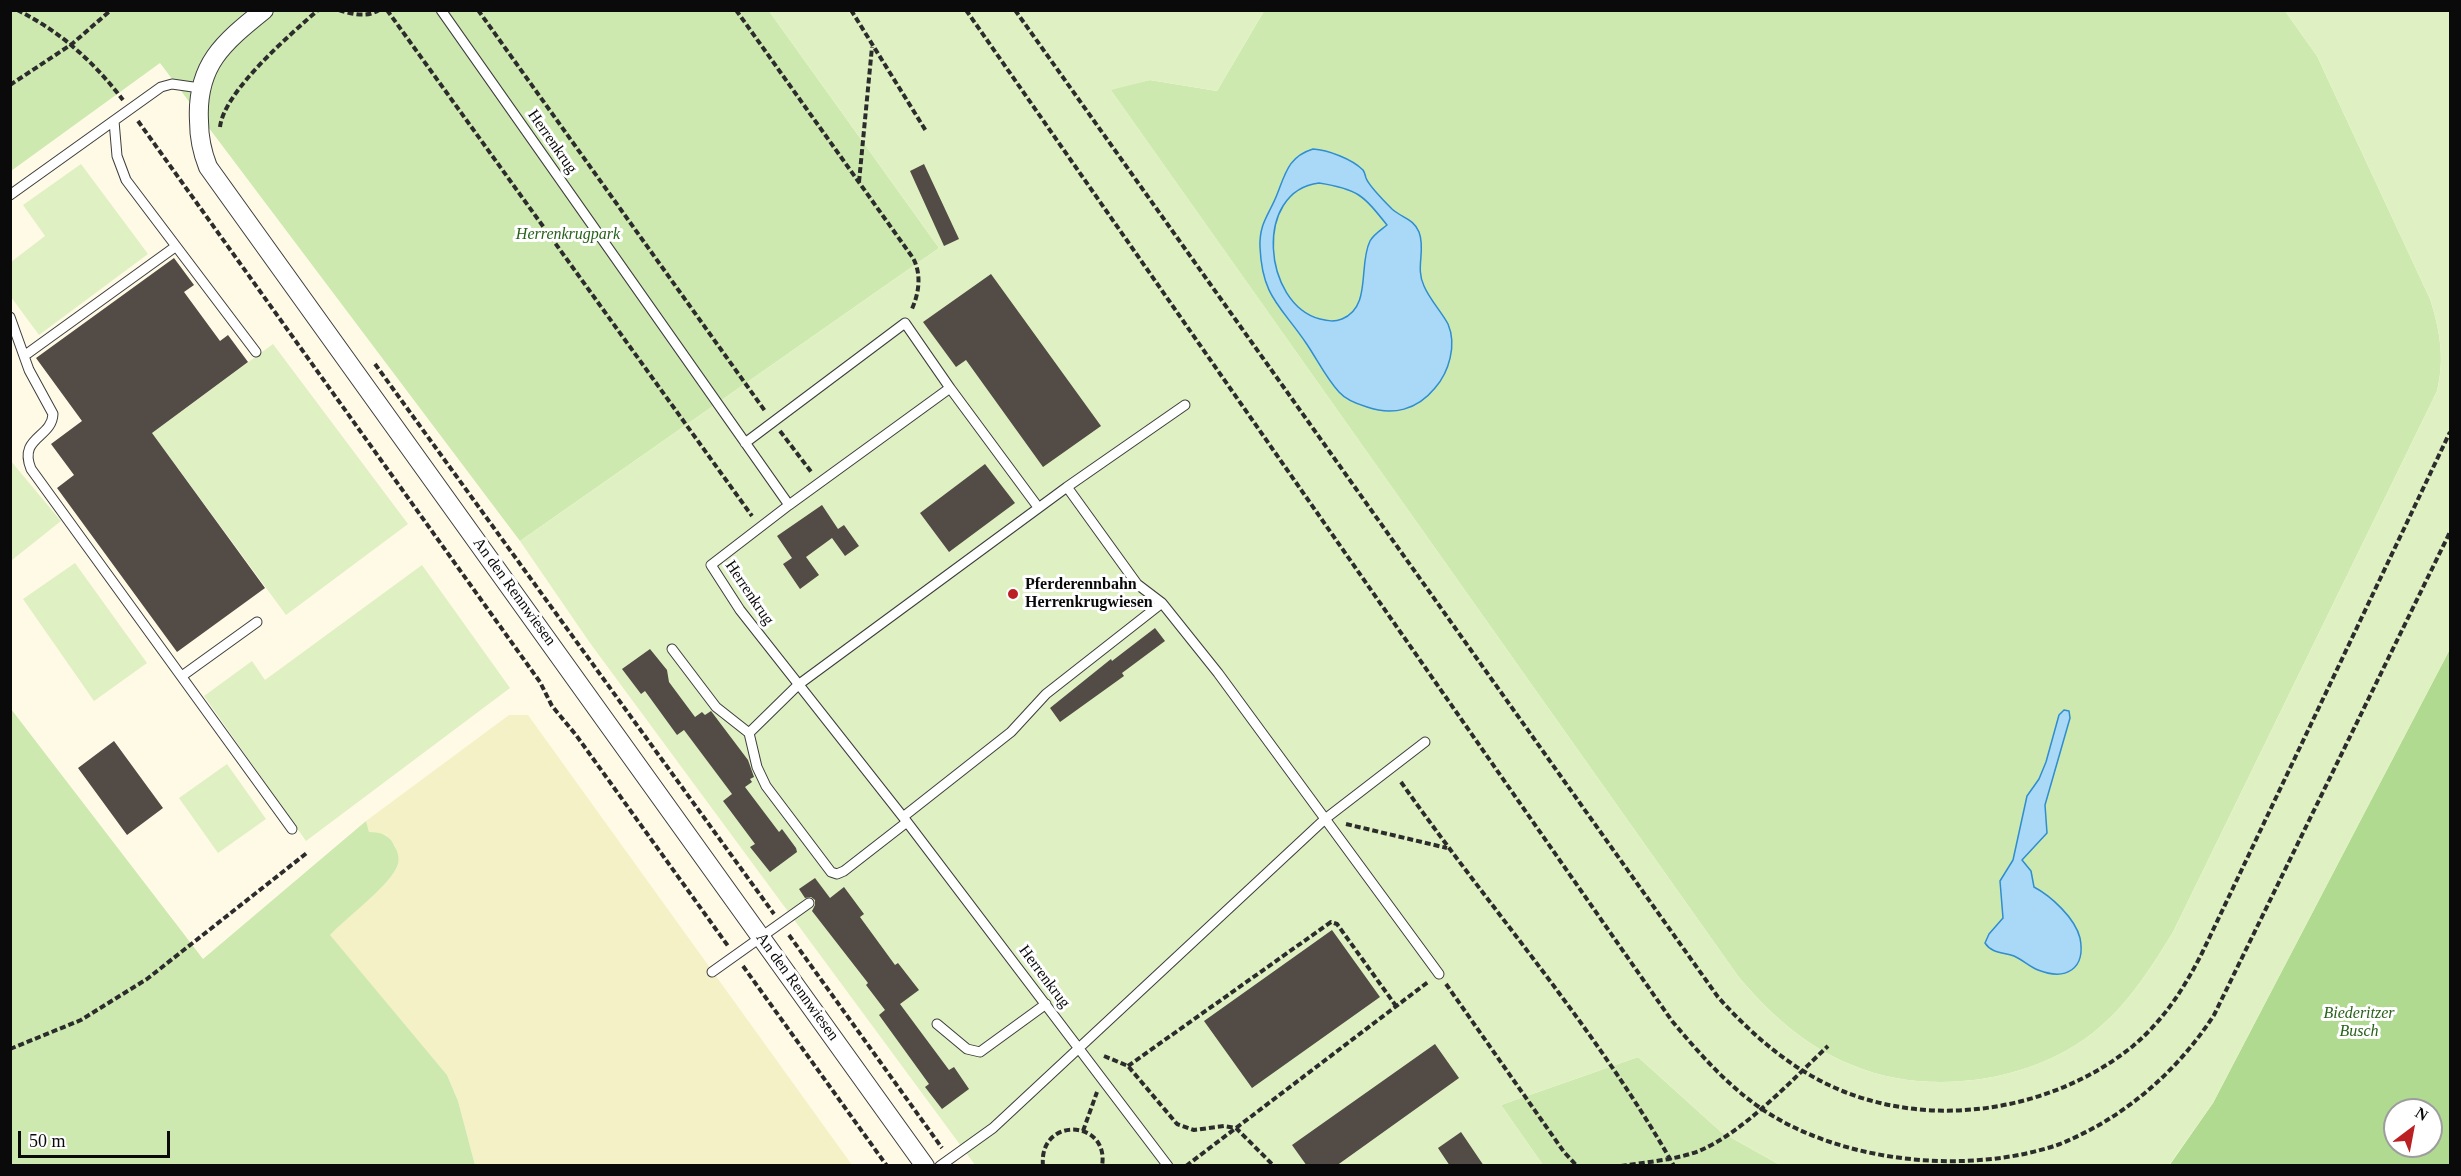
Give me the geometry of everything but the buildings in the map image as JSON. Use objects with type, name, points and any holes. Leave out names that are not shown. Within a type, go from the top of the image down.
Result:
[{"type":"street","name":"An den Rennwiesen","points":[[264,10],[216,55],[204,74],[200,88],[199,135],[205,159],[216,179],[925,1166]]},
{"type":"lane","name":"Herrenkrug","points":[[441,10],[789,506],[711,565],[740,610],[905,820],[1168,1166]]},
{"type":"lane","points":[[10,195],[166,85],[177,84],[200,88]]},
{"type":"lane","points":[[114,121],[115,147],[126,180],[256,352]]},
{"type":"lane","points":[[24,356],[175,247]]},
{"type":"lane","points":[[10,318],[24,356],[53,414],[50,424],[29,449],[28,458],[31,469],[292,829]]},
{"type":"lane","points":[[745,443],[905,323],[1038,507]]},
{"type":"lane","points":[[789,506],[950,388]]},
{"type":"lane","points":[[749,733],[798,685],[1038,507],[1185,405]]},
{"type":"lane","points":[[1067,487],[1137,584],[1162,603],[1247,710],[1439,974]]},
{"type":"lane","points":[[672,649],[716,707],[749,733],[757,767],[766,786],[831,872],[837,874],[844,871],[1011,732],[1046,694],[1162,603]]},
{"type":"lane","points":[[182,676],[257,622]]},
{"type":"lane","points":[[940,1166],[993,1128],[1081,1050],[1325,819],[1425,742]]},
{"type":"lane","points":[[712,972],[808,903]]},
{"type":"lane","points":[[937,1024],[966,1049],[980,1052],[1046,1004]]},
{"type":"path","points":[[17,10],[72,44],[104,74],[540,682],[552,706],[576,735],[887,1166]]},
{"type":"path","points":[[10,85],[72,44],[111,10]]},
{"type":"path","points":[[339,10],[351,15],[375,13],[379,10]]},
{"type":"path","points":[[387,10],[760,526]]},
{"type":"path","points":[[478,10],[772,422],[819,483]]},
{"type":"path","points":[[736,10],[916,265],[918,279],[916,297],[905,323]]},
{"type":"path","points":[[851,10],[926,131]]},
{"type":"path","points":[[966,10],[1672,1021],[1720,1075],[1760,1108],[1807,1133],[1856,1150],[1907,1160],[1951,1162],[2013,1157],[2060,1144],[2103,1122],[2143,1096],[2187,1052],[2214,1015],[2451,532]]},
{"type":"path","points":[[1015,10],[1718,997],[1760,1040],[1803,1070],[1839,1090],[1883,1103],[1931,1109],[1980,1109],[2025,1102],[2065,1088],[2116,1059],[2151,1029],[2181,992],[2203,951],[2451,432]]},
{"type":"path","points":[[220,135],[224,111],[237,92],[259,66],[318,11]]},
{"type":"path","points":[[859,182],[872,46]]},
{"type":"path","points":[[371,358],[950,1159]]},
{"type":"path","points":[[1401,782],[1448,848],[1556,987],[1625,1087],[1674,1166]]},
{"type":"path","points":[[1325,819],[1448,848]]},
{"type":"path","points":[[10,1049],[81,1020],[147,979],[308,852]]},
{"type":"path","points":[[1128,1066],[1331,922],[1338,924],[1396,1006]]},
{"type":"path","points":[[1186,1166],[1439,974],[1568,1158],[1577,1166]]},
{"type":"path","points":[[1621,1166],[1696,1152],[1711,1145],[1734,1130],[1760,1108],[1828,1046]]},
{"type":"path","points":[[1081,1050],[1128,1066],[1178,1124],[1194,1130],[1224,1126],[1236,1128],[1274,1166]]},
{"type":"path","points":[[1083,1131],[1102,1078]]},
{"type":"path","points":[[1043,1166],[1044,1148],[1051,1138],[1069,1129],[1083,1131],[1096,1139],[1100,1146],[1102,1166]]},
{"type":"shaded area","points":[[509,715],[528,715],[852,1165],[475,1165],[458,1101],[447,1075],[329,935],[385,883],[397,868],[398,858],[395,846],[386,835],[369,832],[366,821]]},
{"type":"green space","name":"Herrenkrugpark","points":[[10,11],[769,11],[939,248],[520,541],[160,63],[11,171]]},
{"type":"green space","name":"Pferderennbahn Herrenkrugwiesen","points":[[769,11],[1264,11],[1217,91],[1150,80],[1111,90],[1738,976],[1789,1028],[1835,1058],[1882,1075],[1915,1081],[1948,1082],[1982,1079],[2015,1072],[2075,1045],[2112,1016],[2140,982],[2173,932],[2437,391],[2441,356],[2430,299],[2317,56],[2285,11],[2450,11],[2450,649],[2213,1103],[2169,1165],[1780,1165],[1721,1132],[1638,1057],[1501,1105],[1543,1165],[975,1165],[590,643],[520,541],[939,248]]},
{"type":"green space","points":[[1264,11],[2285,11],[2317,56],[2430,299],[2441,356],[2437,391],[2173,932],[2131,994],[2101,1026],[2075,1045],[2015,1072],[1982,1079],[1948,1082],[1915,1081],[1882,1075],[1852,1065],[1819,1049],[1789,1028],[1738,976],[1110,89],[1150,80],[1217,91]]},
{"type":"green space","points":[[81,164],[148,254],[39,335],[11,297],[11,262],[45,236],[23,205]]},
{"type":"green space","points":[[273,344],[408,524],[286,615],[152,433]]},
{"type":"green space","points":[[10,460],[61,521],[12,560],[10,557]]},
{"type":"green space","points":[[75,563],[147,663],[94,701],[23,599]]},
{"type":"green space","points":[[422,565],[510,688],[306,841],[204,696],[252,661],[265,680]]},
{"type":"green space","name":"Biederitzer Busch","points":[[2450,649],[2450,1165],[2169,1166],[2213,1103]]},
{"type":"green space","points":[[11,709],[203,959],[366,821],[369,832],[388,837],[398,855],[396,869],[375,894],[330,935],[447,1075],[458,1101],[475,1165],[11,1165]]},
{"type":"green space","points":[[227,764],[266,819],[218,853],[179,798]]},
{"type":"green space","points":[[1638,1057],[1721,1132],[1780,1165],[1543,1165],[1501,1105]]},
{"type":"water","points":[[1313,149],[1326,151],[1358,166],[1382,199],[1414,224],[1419,232],[1421,279],[1429,296],[1448,324],[1452,349],[1448,366],[1440,382],[1428,396],[1412,406],[1395,411],[1377,410],[1356,403],[1342,395],[1330,381],[1269,290],[1262,264],[1261,231],[1290,165],[1305,152]],"holes":[[[1319,183],[1343,188],[1359,195],[1387,225],[1370,241],[1361,295],[1357,305],[1351,313],[1336,321],[1320,319],[1301,309],[1287,293],[1277,271],[1273,248],[1275,226],[1283,206],[1298,191]]]},
{"type":"water","points":[[2064,710],[2069,711],[2070,718],[2045,805],[2047,833],[2022,860],[2031,871],[2034,887],[2062,908],[2080,938],[2080,958],[2077,965],[2072,970],[2057,974],[2038,970],[2014,956],[1991,949],[1985,943],[1989,934],[2003,918],[2000,881],[2013,860],[2027,796],[2039,779],[2059,715]]},
{"type":"place","name":"Pferderennbahn Herrenkrugwiesen","points":[[1013,594]]}]
